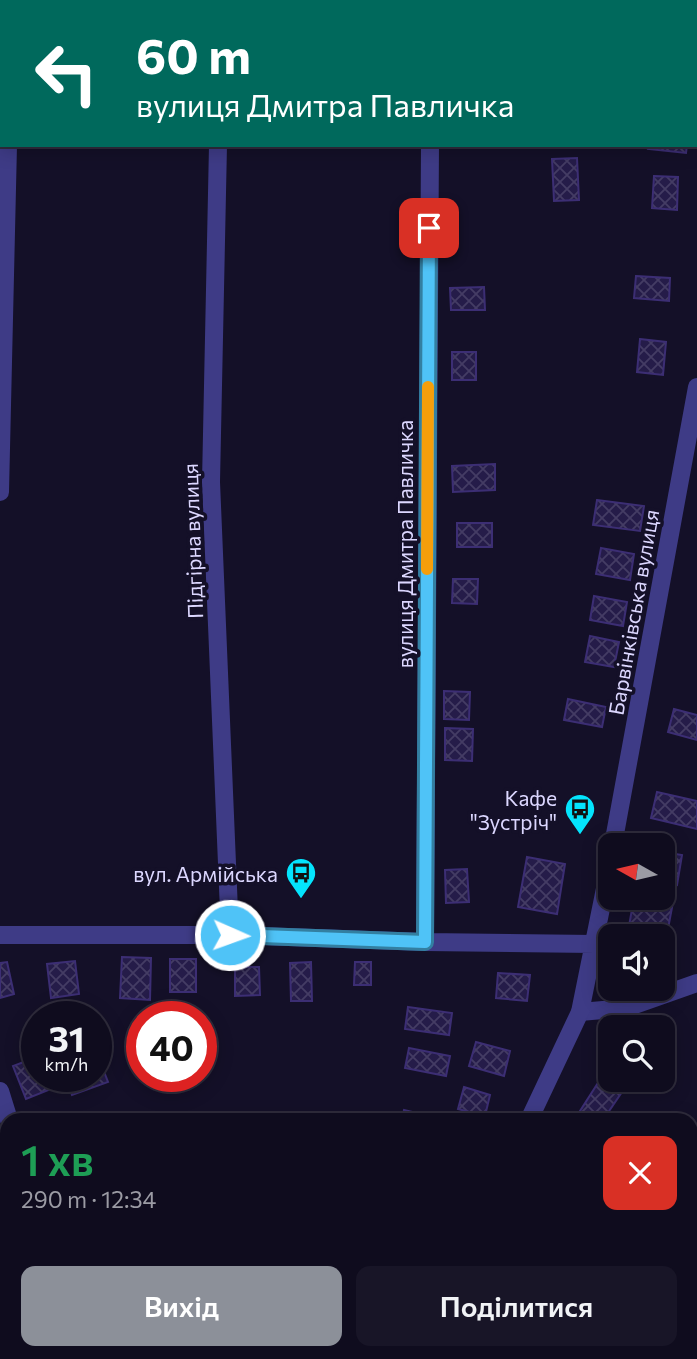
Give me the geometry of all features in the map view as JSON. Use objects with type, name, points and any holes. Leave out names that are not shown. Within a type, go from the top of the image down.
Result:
[{"type":"street","points":[[0,492],[8,147]]},
{"type":"street","name":"Підгірна вулиця","points":[[218,147],[211,482],[230,935]]},
{"type":"street","name":"вулиця Дмитра Павличка","points":[[425,942],[430,147]]},
{"type":"street","name":"Барвінківська вулиця","points":[[615,833],[697,387]]},
{"type":"street","points":[[532,1113],[580,1012],[601,910]]},
{"type":"street","points":[[0,935],[230,935],[425,942],[595,944]]},
{"type":"street","points":[[580,1012],[626,1008],[697,983]]},
{"type":"street","points":[[0,1091],[7,1113]]},
{"type":"building","points":[[648,147],[687,147],[686,153]]},
{"type":"building","points":[[577,158],[579,200],[554,201],[552,159]]},
{"type":"building","points":[[654,176],[678,177],[677,210],[652,208]]},
{"type":"building","points":[[636,276],[670,278],[669,301],[634,298]]},
{"type":"building","points":[[484,287],[485,310],[451,310],[450,288]]},
{"type":"building","points":[[640,339],[666,342],[663,375],[637,372]]},
{"type":"building","points":[[452,352],[476,352],[476,380],[452,380]]},
{"type":"building","points":[[495,464],[495,490],[453,492],[452,466]]},
{"type":"building","points":[[597,500],[644,506],[640,531],[593,525]]},
{"type":"building","points":[[457,523],[492,523],[492,547],[457,547]]},
{"type":"building","points":[[601,548],[634,554],[630,580],[596,574]]},
{"type":"building","points":[[453,579],[478,579],[477,604],[452,603]]},
{"type":"building","points":[[594,596],[627,602],[623,626],[590,620]]},
{"type":"building","points":[[590,636],[619,642],[614,667],[585,662]]},
{"type":"building","points":[[444,691],[470,692],[469,720],[444,719]]},
{"type":"building","points":[[568,699],[606,707],[602,727],[564,720]]},
{"type":"building","points":[[674,709],[697,715],[697,740],[668,732]]},
{"type":"building","points":[[445,728],[473,729],[472,761],[445,760]]},
{"type":"building","points":[[657,792],[697,801],[697,829],[651,818]]},
{"type":"building","points":[[676,854],[682,855],[676,885]]},
{"type":"building","points":[[527,857],[565,864],[557,914],[518,907]]},
{"type":"building","points":[[467,869],[469,902],[446,903],[445,870]]},
{"type":"building","points":[[632,910],[672,910],[669,924],[629,924]]},
{"type":"building","points":[[122,957],[151,958],[150,1000],[120,998]]},
{"type":"building","points":[[170,959],[196,959],[196,992],[170,992]]},
{"type":"building","points":[[75,961],[79,994],[51,998],[47,964]]},
{"type":"building","points":[[7,962],[14,994],[0,998],[0,963]]},
{"type":"building","points":[[311,962],[312,1001],[291,1001],[290,963]]},
{"type":"building","points":[[355,962],[371,962],[371,985],[354,985]]},
{"type":"building","points":[[235,967],[259,967],[260,995],[235,996]]},
{"type":"building","points":[[498,973],[530,975],[527,1001],[496,998]]},
{"type":"building","points":[[408,1007],[452,1013],[449,1035],[405,1029]]},
{"type":"building","points":[[476,1042],[510,1051],[504,1076],[469,1066]]},
{"type":"building","points":[[409,1048],[450,1056],[446,1076],[405,1068]]},
{"type":"building","points":[[21,1063],[21,1086],[13,1066]]},
{"type":"building","points":[[598,1083],[598,1092],[622,1092],[608,1113],[580,1111]]},
{"type":"building","points":[[464,1087],[490,1095],[486,1113],[458,1109]]},
{"type":"building","points":[[23,1092],[44,1092],[26,1099]]},
{"type":"slow traffic","points":[[427,569],[428,387]]},
{"type":"place","name":"Кафе \"Зустріч\"","points":[[580,836]]},
{"type":"place","name":"вул. Армійська","points":[[301,900]]},
{"type":"route","points":[[230,935],[425,942],[429,228]]}]
